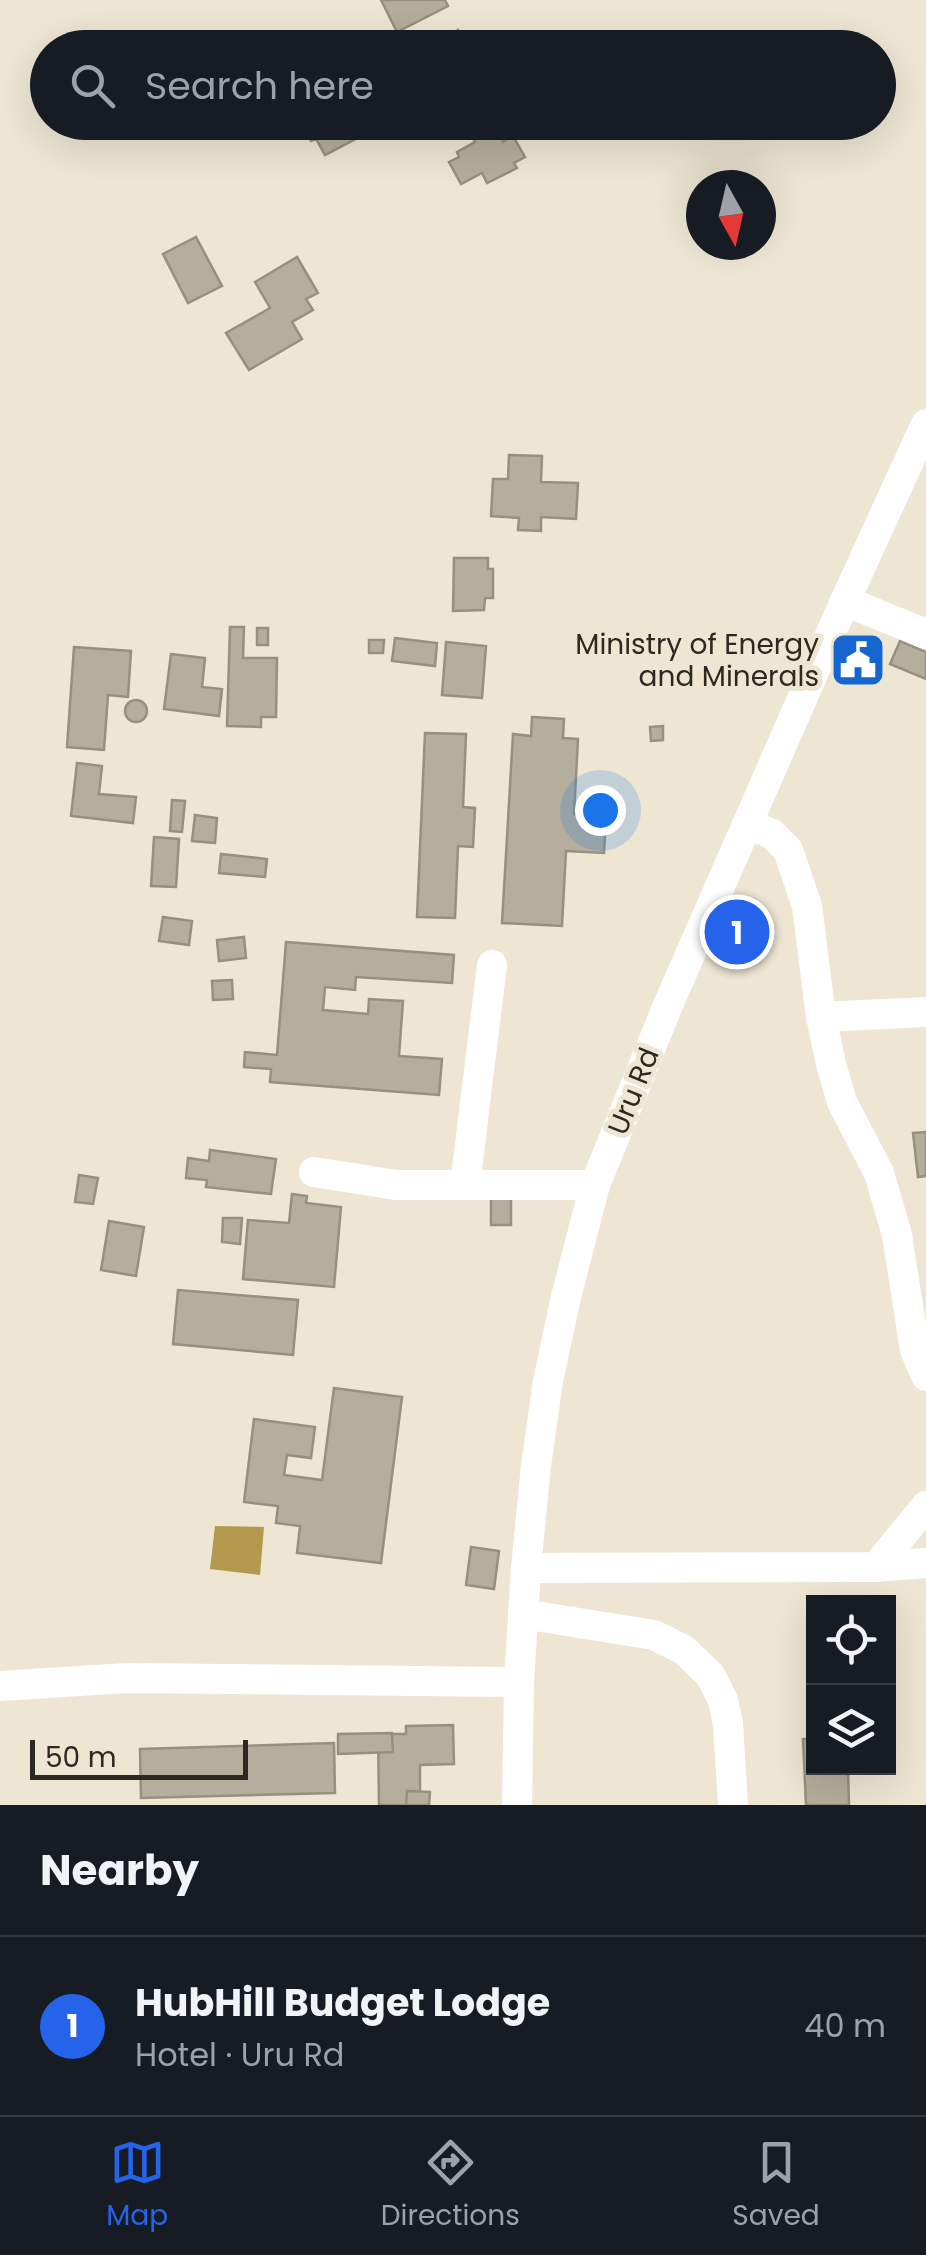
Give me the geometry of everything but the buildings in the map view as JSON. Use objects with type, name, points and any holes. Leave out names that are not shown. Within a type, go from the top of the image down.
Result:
[{"type":"street","name":"Uru Rd","points":[[517,1805],[526,1568],[548,1381],[595,1185],[668,1004],[926,424]]},
{"type":"street","points":[[846,600],[926,634]]},
{"type":"street","points":[[748,824],[772,834],[788,850],[808,906],[820,1017],[830,1064],[842,1102],[879,1173],[897,1236],[915,1350],[926,1376]]},
{"type":"street","points":[[465,1186],[492,965]]},
{"type":"street","points":[[820,1017],[926,1012]]},
{"type":"street","points":[[314,1172],[396,1185],[595,1185]]},
{"type":"street","points":[[876,1567],[926,1506]]},
{"type":"street","points":[[526,1568],[876,1567],[926,1563]]},
{"type":"street","points":[[523,1614],[654,1634],[684,1650],[710,1675],[724,1700],[733,1805]]},
{"type":"street","points":[[0,1686],[126,1678],[519,1682]]},
{"type":"shaded area","points":[[215,1526],[264,1527],[260,1575],[210,1569]]},
{"type":"place","name":"Ministry of Energy and Minerals","points":[[858,660]]},
{"type":"place","name":"HubHill Budget Lodge","points":[[737,932]]}]
